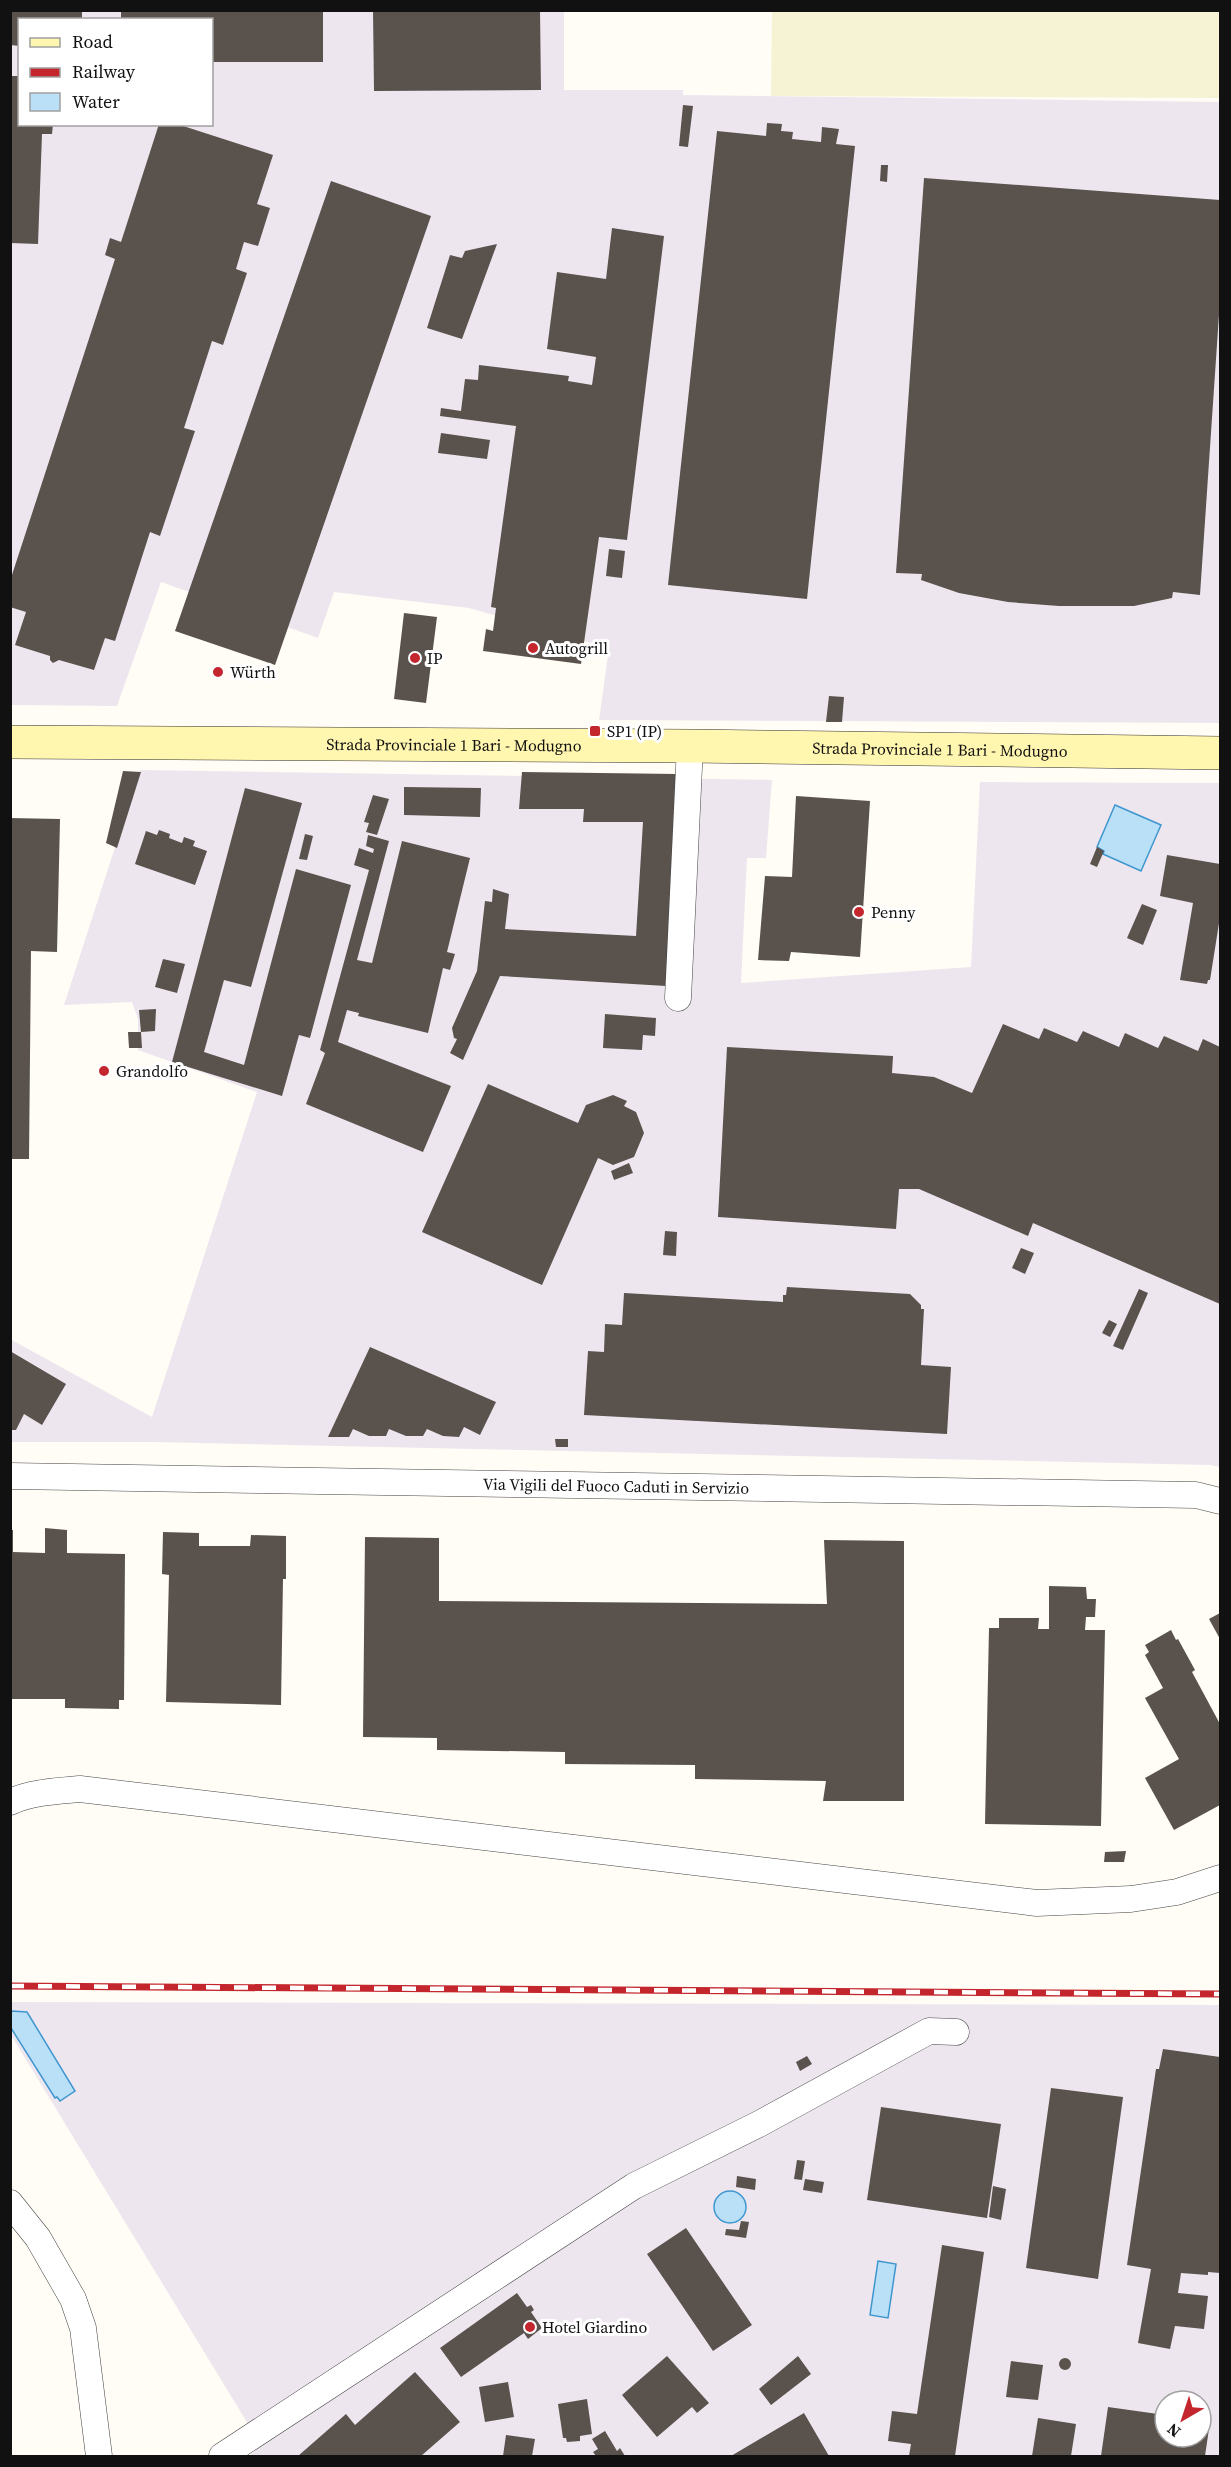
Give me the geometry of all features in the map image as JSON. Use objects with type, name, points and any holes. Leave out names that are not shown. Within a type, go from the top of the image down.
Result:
[{"type":"street","name":"Strada Provinciale 1 Bari - Modugno","points":[[10,742],[690,746],[1221,753]]},
{"type":"street","points":[[678,998],[690,746]]},
{"type":"street","name":"Via Vigili del Fuoco Caduti in Servizio","points":[[10,1476],[1196,1495],[1221,1501]]},
{"type":"street","points":[[10,1802],[48,1792],[80,1789],[1037,1903],[1131,1899],[1177,1892],[1221,1878]]},
{"type":"street","points":[[222,2457],[634,2186],[759,2124],[929,2031],[956,2032]]},
{"type":"street","points":[[10,2203],[38,2238],[73,2299],[83,2328],[99,2457]]},
{"type":"shaded area","points":[[11,11],[564,11],[564,90],[683,90],[683,95],[1220,102],[1220,723],[599,720],[609,648],[469,608],[334,592],[318,638],[161,582],[117,706],[11,705]]},
{"type":"shaded area","points":[[772,11],[1220,11],[1220,98],[771,96]]},
{"type":"shaded area","points":[[140,770],[772,780],[766,858],[747,858],[741,983],[971,967],[980,782],[1220,783],[1220,1467],[153,1442],[11,1442],[10,1339],[152,1417],[257,1092],[138,1050],[138,1019],[132,1002],[64,1005]]},
{"type":"shaded area","points":[[11,2002],[1220,2005],[1220,2456],[249,2456],[260,2447],[11,2035]]},
{"type":"water","points":[[1115,805],[1161,825],[1141,871],[1103,854],[1104,851],[1097,847]]},
{"type":"water","points":[[11,2011],[27,2012],[75,2091],[60,2101],[57,2097],[55,2098],[11,2028]]},
{"type":"water","points":[[730,2191],[741,2196],[746,2207],[741,2218],[730,2223],[719,2218],[714,2207],[719,2196]]},
{"type":"water","points":[[878,2261],[896,2264],[888,2318],[870,2315]]},
{"type":"building","points":[[10,10],[82,10],[82,18],[18,18],[18,46],[10,45]]},
{"type":"building","points":[[121,10],[323,10],[323,62],[213,62],[213,18],[121,18]]},
{"type":"building","points":[[373,10],[540,10],[541,90],[374,91]]},
{"type":"building","points":[[10,76],[18,76],[18,126],[53,126],[52,134],[42,134],[38,244],[10,243]]},
{"type":"building","points":[[683,105],[693,106],[688,147],[679,146]]},
{"type":"building","points":[[767,123],[782,124],[781,131],[793,132],[792,139],[821,142],[822,127],[839,129],[836,144],[855,146],[807,599],[668,585],[717,131],[766,136]]},
{"type":"building","points":[[158,126],[183,126],[273,155],[257,204],[270,208],[258,246],[244,242],[236,269],[247,273],[223,345],[212,341],[184,428],[195,431],[160,536],[150,532],[115,641],[105,638],[94,670],[59,660],[53,663],[50,656],[15,645],[26,612],[10,607],[10,581],[115,259],[105,255],[110,238],[121,242]]},
{"type":"building","points":[[881,165],[888,165],[887,182],[880,181]]},
{"type":"building","points":[[924,178],[1220,200],[1220,300],[1200,595],[1173,592],[1172,598],[1134,606],[1059,606],[1008,602],[959,593],[921,580],[922,574],[896,573]]},
{"type":"building","points":[[331,181],[431,216],[275,665],[175,631]]},
{"type":"building","points":[[612,228],[664,236],[627,540],[599,537],[581,664],[483,651],[486,629],[493,631],[496,608],[491,607],[516,426],[440,416],[441,408],[461,411],[465,379],[478,380],[479,365],[569,376],[568,381],[592,385],[596,357],[547,349],[557,272],[606,279]]},
{"type":"building","points":[[497,244],[462,339],[427,328],[450,255],[462,258],[465,251]]},
{"type":"building","points":[[441,433],[490,440],[487,459],[438,453]]},
{"type":"building","points":[[609,549],[625,551],[622,578],[606,576]]},
{"type":"building","name":"IP","points":[[404,613],[437,617],[426,703],[394,699]]},
{"type":"building","points":[[829,696],[844,697],[842,722],[826,722]]},
{"type":"building","points":[[123,771],[141,772],[117,848],[106,843]]},
{"type":"building","points":[[522,772],[677,774],[666,986],[500,976],[463,1060],[450,1053],[457,1039],[454,1038],[452,1028],[477,971],[485,901],[492,902],[493,889],[509,894],[505,929],[636,936],[643,822],[583,822],[584,809],[519,809]]},
{"type":"building","points":[[404,787],[481,788],[480,817],[404,815]]},
{"type":"building","points":[[245,788],[302,803],[251,987],[224,980],[204,1052],[244,1065],[296,869],[351,885],[310,1038],[299,1035],[282,1096],[172,1062]]},
{"type":"building","points":[[373,795],[389,799],[377,835],[366,832],[369,823],[364,822]]},
{"type":"building","points":[[796,796],[870,801],[860,957],[791,952],[789,961],[758,960],[765,876],[792,877]]},
{"type":"building","points":[[10,818],[60,819],[57,952],[31,951],[29,1159],[10,1159]]},
{"type":"building","points":[[159,830],[170,834],[169,838],[182,843],[184,837],[195,841],[193,846],[207,851],[195,885],[135,864],[146,831],[157,835]]},
{"type":"building","points":[[305,834],[313,836],[307,860],[299,859]]},
{"type":"building","points":[[368,835],[389,841],[357,960],[372,963],[402,841],[470,858],[447,952],[455,954],[450,970],[443,968],[428,1033],[358,1016],[359,1013],[347,1010],[338,1042],[451,1086],[423,1152],[306,1104],[325,1053],[320,1050],[369,870],[354,865],[359,848],[373,853],[374,849],[366,846]]},
{"type":"building","points":[[1097,847],[1104,851],[1097,867],[1090,864]]},
{"type":"building","points":[[1167,855],[1220,864],[1220,917],[1210,980],[1207,984],[1180,980],[1193,903],[1160,896]]},
{"type":"building","points":[[1142,904],[1157,910],[1143,945],[1127,938]]},
{"type":"building","points":[[163,959],[185,964],[177,993],[155,987]]},
{"type":"building","points":[[156,1009],[155,1031],[141,1032],[139,1010]]},
{"type":"building","points":[[605,1014],[656,1018],[655,1036],[643,1035],[642,1050],[603,1048]]},
{"type":"building","points":[[1003,1024],[1039,1039],[1044,1028],[1077,1042],[1083,1031],[1119,1047],[1125,1033],[1158,1048],[1164,1036],[1198,1051],[1203,1039],[1220,1047],[1220,1304],[1033,1223],[1028,1236],[919,1189],[899,1189],[896,1229],[718,1217],[727,1047],[893,1056],[892,1073],[934,1077],[972,1093]]},
{"type":"building","points":[[128,1032],[141,1032],[142,1048],[129,1048]]},
{"type":"building","points":[[488,1084],[578,1123],[586,1105],[613,1095],[627,1101],[624,1106],[636,1112],[644,1133],[634,1157],[613,1165],[598,1158],[542,1285],[422,1232]]},
{"type":"building","points":[[629,1163],[633,1173],[614,1180],[611,1171]]},
{"type":"building","points":[[665,1231],[677,1232],[676,1256],[663,1255]]},
{"type":"building","points":[[1021,1248],[1034,1253],[1025,1274],[1012,1268]]},
{"type":"building","points":[[787,1287],[910,1294],[921,1305],[921,1309],[924,1309],[921,1365],[951,1367],[947,1434],[584,1415],[588,1351],[604,1352],[605,1324],[622,1325],[624,1293],[783,1302],[783,1295],[786,1295]]},
{"type":"building","points":[[1139,1289],[1148,1293],[1123,1350],[1113,1346]]},
{"type":"building","points":[[1109,1320],[1117,1324],[1110,1337],[1102,1333]]},
{"type":"building","points":[[370,1347],[496,1402],[480,1435],[464,1427],[459,1437],[443,1436],[427,1429],[423,1436],[406,1436],[389,1429],[386,1436],[369,1436],[353,1429],[349,1437],[328,1437]]},
{"type":"building","points":[[10,1351],[66,1384],[42,1425],[24,1414],[16,1430],[10,1430]]},
{"type":"building","points":[[555,1439],[568,1439],[568,1447],[556,1447]]},
{"type":"building","points":[[45,1528],[67,1530],[67,1553],[125,1554],[124,1700],[119,1700],[119,1709],[65,1708],[65,1699],[10,1699],[10,1530],[13,1530],[13,1552],[45,1553]]},
{"type":"building","points":[[163,1532],[199,1533],[199,1546],[250,1546],[251,1535],[286,1536],[281,1705],[166,1702],[169,1575],[162,1574]]},
{"type":"building","points":[[365,1537],[439,1538],[439,1601],[827,1604],[824,1540],[904,1541],[904,1801],[823,1801],[826,1781],[695,1779],[695,1765],[565,1764],[565,1752],[437,1750],[437,1738],[363,1737]]},
{"type":"building","points":[[1049,1586],[1086,1587],[1087,1599],[1096,1599],[1095,1617],[1086,1617],[1085,1630],[1105,1630],[1101,1826],[985,1824],[989,1628],[999,1628],[999,1618],[1039,1618],[1038,1629],[1049,1629]]},
{"type":"building","points":[[1220,1613],[1220,1639],[1209,1619]]},
{"type":"building","points":[[1171,1630],[1195,1670],[1192,1672],[1220,1724],[1220,1805],[1174,1830],[1145,1778],[1179,1759],[1145,1698],[1163,1688],[1145,1655],[1149,1652],[1145,1645]]},
{"type":"building","points":[[1126,1851],[1124,1862],[1104,1862],[1105,1852]]},
{"type":"building","points":[[1163,2049],[1220,2057],[1220,2273],[1208,2272],[1208,2275],[1181,2273],[1178,2293],[1208,2296],[1204,2329],[1175,2326],[1170,2349],[1138,2343],[1151,2269],[1127,2265],[1156,2069],[1159,2069]]},
{"type":"building","points":[[807,2056],[812,2064],[800,2071],[796,2062]]},
{"type":"building","points":[[1051,2088],[1123,2097],[1098,2279],[1026,2268]]},
{"type":"building","points":[[881,2107],[1001,2124],[987,2218],[867,2200]]},
{"type":"building","points":[[797,2160],[805,2161],[802,2180],[794,2179]]},
{"type":"building","points":[[737,2176],[756,2179],[755,2190],[736,2187]]},
{"type":"building","points":[[805,2179],[824,2182],[822,2193],[803,2190]]},
{"type":"building","points":[[993,2186],[1006,2189],[1001,2220],[989,2217]]},
{"type":"building","points":[[741,2221],[749,2222],[746,2238],[725,2235],[726,2229],[739,2230]]},
{"type":"building","points":[[686,2228],[752,2325],[713,2351],[647,2254]]},
{"type":"building","points":[[942,2245],[984,2252],[955,2456],[909,2456],[911,2444],[888,2441],[892,2411],[917,2414]]},
{"type":"building","points":[[517,2293],[527,2307],[531,2305],[534,2310],[531,2312],[542,2328],[528,2339],[524,2333],[461,2377],[440,2348]]},
{"type":"building","points":[[667,2356],[709,2403],[697,2413],[692,2407],[657,2437],[622,2395]]},
{"type":"building","points":[[798,2356],[811,2374],[771,2405],[759,2389]]},
{"type":"building","points":[[1067,2358],[1071,2364],[1067,2370],[1063,2370],[1059,2362]]},
{"type":"building","points":[[1011,2361],[1043,2365],[1038,2400],[1006,2397]]},
{"type":"building","points":[[415,2372],[460,2422],[421,2456],[298,2456],[346,2414],[355,2425]]},
{"type":"building","points":[[508,2382],[514,2417],[485,2422],[479,2387]]},
{"type":"building","points":[[587,2399],[592,2434],[580,2436],[580,2441],[567,2442],[566,2438],[563,2438],[558,2404]]},
{"type":"building","points":[[1108,2407],[1153,2413],[1153,2449],[1206,2449],[1205,2456],[1101,2456]]},
{"type":"building","points":[[804,2413],[829,2456],[731,2456]]},
{"type":"building","points":[[1038,2418],[1076,2424],[1071,2456],[1032,2456]]},
{"type":"building","points":[[605,2431],[617,2451],[620,2448],[625,2456],[596,2456],[593,2452],[598,2449],[592,2439]]},
{"type":"building","points":[[506,2435],[535,2439],[532,2456],[503,2456]]},
{"type":"railway","points":[[10,1986],[1220,1994]]},
{"type":"place","name":"Autogrill","points":[[533,648]]},
{"type":"place","name":"IP","points":[[415,658]]},
{"type":"place","name":"Würth","points":[[218,672]]},
{"type":"place","name":"SP1 (IP)","points":[[595,731]]},
{"type":"place","name":"Penny","points":[[859,912]]},
{"type":"place","name":"Grandolfo","points":[[104,1071]]},
{"type":"place","name":"Hotel Giardino","points":[[530,2327]]}]
